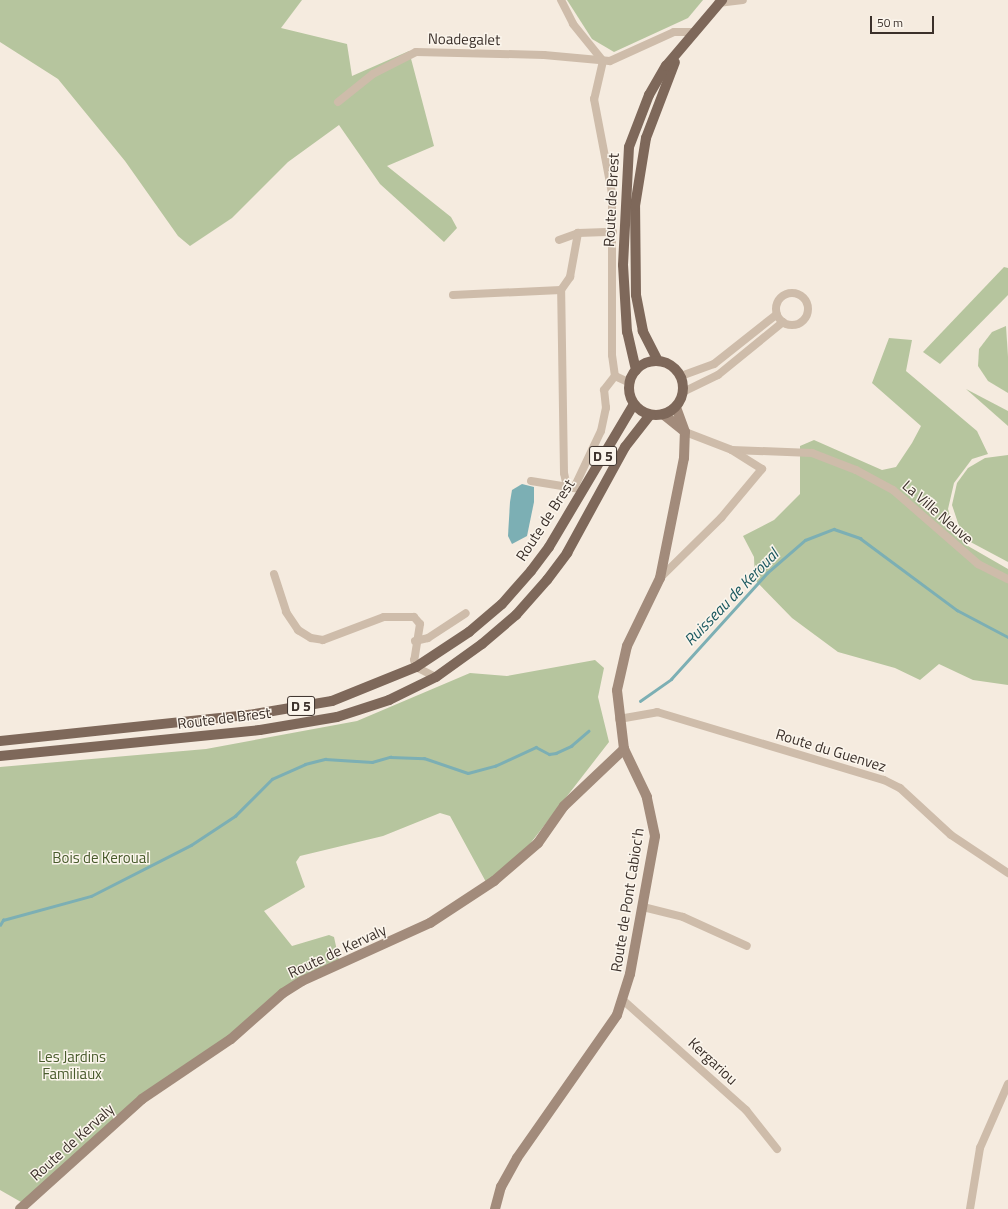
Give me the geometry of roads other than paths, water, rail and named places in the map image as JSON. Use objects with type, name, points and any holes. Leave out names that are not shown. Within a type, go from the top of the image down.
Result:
[{"type":"main road","name":"Route de Brest","points":[[636,370],[627,332],[623,265],[629,147],[649,95],[691,32],[720,2]]},
{"type":"main road","name":"Route de Brest","points":[[658,361],[643,331],[636,295],[636,192],[646,138],[683,44]]},
{"type":"main road","points":[[658,361],[671,366],[681,376],[683,392],[676,407],[663,414],[650,415],[634,404],[630,383],[636,370],[658,361]]},
{"type":"main road","name":"Route de Brest","points":[[0,741],[249,715],[332,701],[416,667],[469,632],[502,604],[531,571],[550,547],[634,404]]},
{"type":"main road","name":"Route de Brest","points":[[0,756],[260,730],[337,717],[389,700],[436,677],[494,634],[547,580],[567,553],[625,447],[650,415]]},
{"type":"street","points":[[561,0],[573,24],[603,61]]},
{"type":"street","points":[[720,2],[743,0]]},
{"type":"street","points":[[603,61],[674,32],[691,32]]},
{"type":"street","name":"Noadegalet","points":[[338,102],[373,74],[416,52],[544,55],[603,61]]},
{"type":"street","points":[[531,481],[574,488],[590,458],[606,408],[604,390],[615,376],[612,355],[613,232],[611,187],[594,99],[603,61]]},
{"type":"street","points":[[559,240],[578,233],[613,232]]},
{"type":"street","points":[[568,487],[564,473],[561,290],[570,277],[578,233]]},
{"type":"street","points":[[453,295],[561,290]]},
{"type":"street","points":[[794,292],[805,298],[809,308],[804,320],[795,325],[783,322],[777,314],[776,305],[783,295],[794,292]]},
{"type":"street","points":[[681,376],[714,364],[777,314]]},
{"type":"street","points":[[683,392],[718,375],[783,322]]},
{"type":"street","points":[[615,376],[630,383]]},
{"type":"street","name":"Route de Pont Cabioc'h","points":[[495,1209],[509,1171],[609,1028],[624,1001],[656,836],[654,817],[624,750],[619,719],[617,690],[621,663],[660,578],[684,458],[685,432],[676,407]]},
{"type":"street","points":[[660,578],[721,518],[762,469],[732,450],[685,432],[663,414]]},
{"type":"street","name":"La Ville Neuve","points":[[732,450],[812,453],[856,470],[893,490],[978,564],[1008,580]]},
{"type":"street","points":[[274,574],[286,612],[298,630],[311,638],[323,640],[384,617],[406,615],[414,617],[420,624],[415,641],[416,667],[436,677]]},
{"type":"street","points":[[415,641],[428,638],[466,613]]},
{"type":"street","name":"Route du Guenvez","points":[[619,719],[657,712],[884,780],[900,788],[951,835],[1008,873]]},
{"type":"street","name":"Route de Kervaly","points":[[20,1209],[142,1100],[231,1039],[283,993],[430,924],[494,881],[538,843],[564,806],[624,750]]},
{"type":"street","points":[[643,908],[683,917],[747,946]]},
{"type":"street","name":"Kergariou","points":[[624,1001],[746,1110],[776,1149]]},
{"type":"street","points":[[970,1209],[980,1148],[1008,1084]]},
{"type":"water","points":[[522,484],[534,487],[534,502],[527,536],[512,544],[508,536],[512,490]]},
{"type":"waterway","name":"Ruisseau de Keroual","points":[[640,701],[671,679],[767,573],[805,540],[834,529],[860,538],[957,610],[1008,637]]},
{"type":"waterway","name":"Ruisseau de Keroual","points":[[0,925],[3,920],[91,896],[191,845],[235,816],[272,779],[305,764],[325,759],[372,762],[390,757],[424,758],[468,773],[495,766],[536,747],[549,754],[556,753],[571,746],[588,731]]},
{"type":"park label","name":"Bois de Keroual","points":[[101,858]]},
{"type":"park label","name":"Les Jardins Familiaux","points":[[72,1064]]}]
